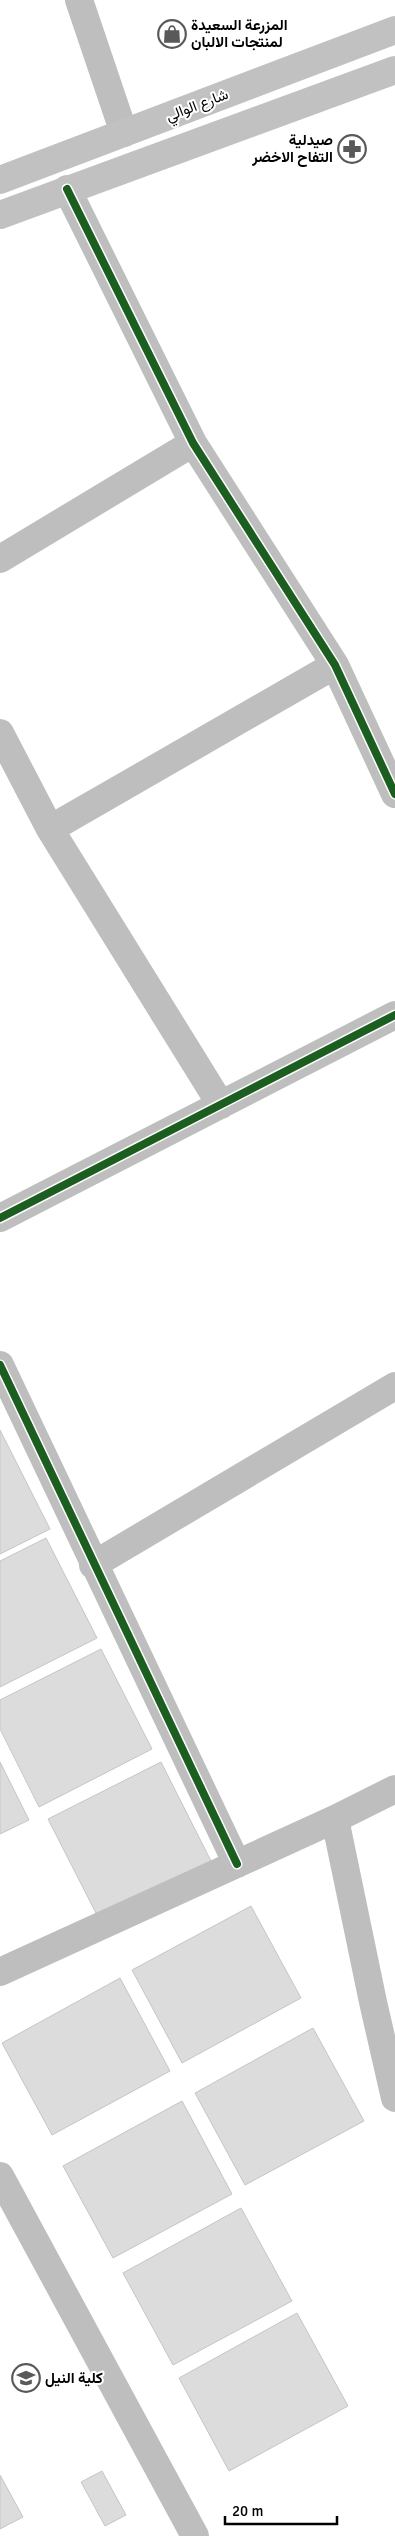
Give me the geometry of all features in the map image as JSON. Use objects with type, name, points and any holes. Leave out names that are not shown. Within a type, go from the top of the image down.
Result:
[{"type":"street","points":[[79,0],[124,133]]},
{"type":"street","name":"شارع الوالي","points":[[0,180],[395,30]]},
{"type":"street","points":[[0,215],[395,70]]},
{"type":"street","points":[[67,189],[193,443],[335,665],[395,794]]},
{"type":"street","points":[[0,559],[193,443]]},
{"type":"street","points":[[50,829],[335,665]]},
{"type":"street","points":[[0,733],[50,829],[221,1105]]},
{"type":"street","points":[[0,1218],[395,1016]]},
{"type":"street","points":[[0,1365],[93,1565],[237,1864]]},
{"type":"street","points":[[93,1565],[395,1386]]},
{"type":"street","points":[[0,1972],[335,1819],[395,1789]]},
{"type":"street","points":[[335,1819],[395,2098]]},
{"type":"street","points":[[0,2176],[196,2536]]},
{"type":"building","points":[[0,1430],[50,1529],[0,1554]]},
{"type":"building","points":[[46,1538],[97,1638],[0,1687],[0,1561]]},
{"type":"building","points":[[101,1649],[152,1749],[39,1807],[0,1729],[0,1700]]},
{"type":"building","points":[[0,1762],[29,1820],[0,1834]]},
{"type":"building","points":[[161,1762],[212,1863],[99,1919],[48,1819]]},
{"type":"building","points":[[251,1906],[301,1998],[182,2063],[132,1970]]},
{"type":"building","points":[[120,1978],[170,2071],[52,2135],[2,2043]]},
{"type":"building","points":[[313,2028],[364,2121],[245,2185],[195,2093]]},
{"type":"building","points":[[182,2101],[232,2194],[113,2258],[63,2166]]},
{"type":"building","points":[[241,2208],[292,2301],[173,2365],[123,2273]]},
{"type":"building","points":[[297,2313],[348,2406],[229,2471],[179,2378]]},
{"type":"building","points":[[102,2471],[126,2515],[105,2526],[81,2482]]},
{"type":"building","points":[[0,2475],[23,2517],[0,2529]]},
{"type":"cycle path","points":[[67,189],[193,443],[335,665],[395,794]]},
{"type":"cycle path","points":[[0,1218],[395,1015]]},
{"type":"cycle path","points":[[0,1365],[237,1864]]},
{"type":"place","name":"المزرعة السعيدة لمنتجات الالبان","points":[[172,34]]},
{"type":"place","name":"صيدلية التفاح الاخضر","points":[[352,149]]},
{"type":"place","name":"كلية النيل","points":[[26,2378]]}]
